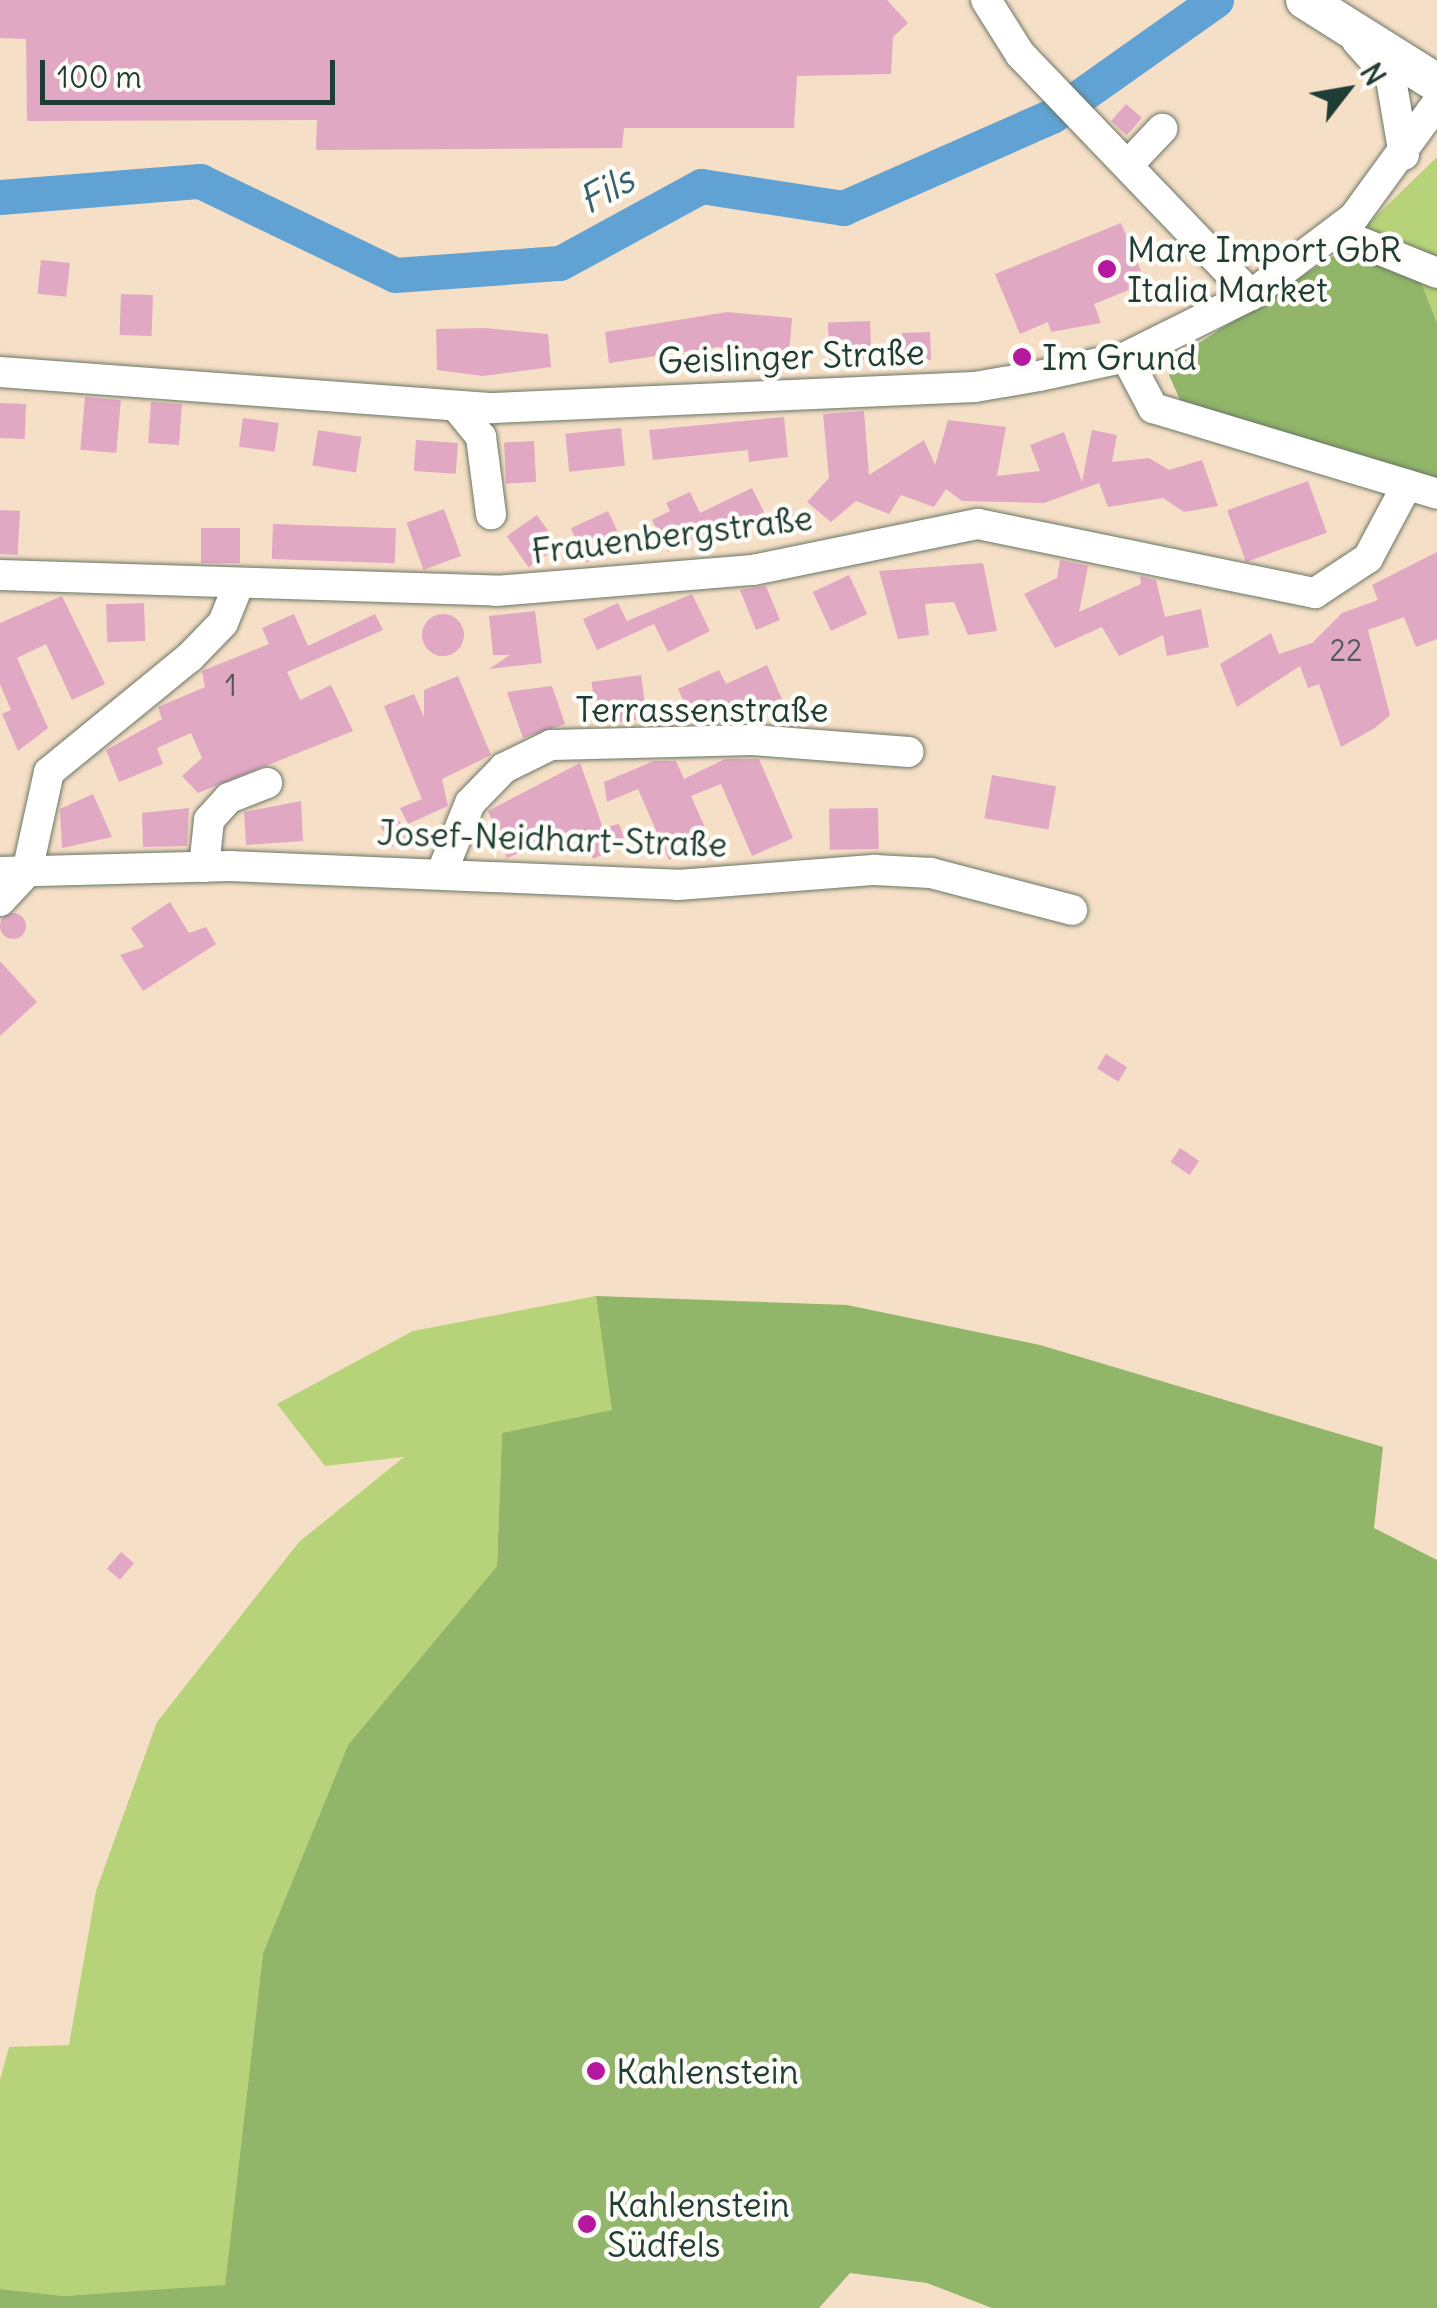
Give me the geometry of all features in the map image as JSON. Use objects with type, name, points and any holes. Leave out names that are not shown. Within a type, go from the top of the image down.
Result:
[{"type":"main road","points":[[1305,0],[1437,83]]},
{"type":"street","points":[[986,0],[1055,90],[1251,295]]},
{"type":"street","points":[[1344,23],[1391,79],[1396,167]]},
{"type":"street","name":"Geislinger Straße","points":[[0,372],[456,406],[974,387],[1126,357],[1251,295],[1338,233],[1396,167],[1437,103]]},
{"type":"street","points":[[1128,164],[1162,129]]},
{"type":"street","name":"Geislinger Straße","points":[[1396,167],[1437,145]]},
{"type":"street","points":[[1338,233],[1437,273]]},
{"type":"street","points":[[1126,357],[1152,408],[1437,494]]},
{"type":"street","points":[[456,406],[481,437],[491,514]]},
{"type":"street","name":"Frauenbergstraße","points":[[0,575],[496,592],[734,572],[978,524],[1316,593],[1368,558],[1407,485]]},
{"type":"street","points":[[0,901],[14,872],[48,772],[190,658],[224,623],[238,586]]},
{"type":"street","name":"Terrassenstraße","points":[[442,872],[470,804],[504,768],[552,745],[752,740],[908,752]]},
{"type":"street","points":[[204,867],[209,820],[229,798],[267,782]]},
{"type":"street","name":"Josef-Neidhart-Straße","points":[[14,872],[204,867],[442,872],[678,885],[930,873],[1072,910]]},
{"type":"green space","points":[[1437,157],[1437,323],[1421,282],[1375,255],[1338,253]]},
{"type":"green space","points":[[1338,253],[1375,255],[1421,282],[1437,323],[1437,481],[1180,400],[1169,375],[1182,354]]},
{"type":"green space","points":[[596,1296],[613,1411],[502,1433],[497,1566],[348,1745],[263,1953],[225,2286],[64,2296],[0,2289],[0,2080],[9,2047],[69,2045],[96,1891],[157,1722],[299,1542],[404,1457],[325,1466],[277,1404],[413,1331]]},
{"type":"green space","points":[[596,1296],[847,1305],[1040,1345],[1383,1447],[1374,1528],[1437,1560],[1437,2308],[992,2308],[927,2283],[850,2273],[819,2308],[0,2308],[0,2289],[64,2296],[225,2285],[263,1953],[348,1745],[497,1566],[502,1433],[612,1410]]},
{"type":"building","points":[[0,0],[887,0],[908,23],[893,37],[891,74],[797,76],[794,128],[624,128],[622,148],[316,150],[317,120],[27,121],[26,39],[0,38]]},
{"type":"building","points":[[1126,104],[1142,118],[1127,135],[1111,121]]},
{"type":"building","points":[[1121,223],[1146,283],[1094,304],[1101,323],[1051,332],[1048,322],[1020,334],[995,274]]},
{"type":"building","points":[[41,260],[70,263],[66,297],[37,294]]},
{"type":"building","points":[[121,294],[153,295],[152,336],[120,335]]},
{"type":"building","points":[[727,312],[792,318],[789,354],[718,347],[609,363],[605,332]]},
{"type":"building","points":[[870,321],[871,359],[829,360],[828,322]]},
{"type":"building","points":[[485,328],[548,334],[551,367],[483,376],[437,370],[436,329]]},
{"type":"building","points":[[930,332],[931,360],[903,361],[902,333]]},
{"type":"building","points":[[85,397],[121,400],[116,453],[80,450]]},
{"type":"building","points":[[151,402],[182,404],[179,445],[148,443]]},
{"type":"building","points":[[0,403],[26,404],[25,439],[0,438]]},
{"type":"building","points":[[864,411],[869,475],[924,440],[935,465],[948,420],[1006,427],[997,476],[1040,471],[1030,445],[1064,432],[1082,482],[1092,430],[1117,435],[1112,462],[1149,458],[1169,470],[1202,460],[1218,506],[1184,512],[1163,498],[1108,507],[1099,483],[1044,503],[962,501],[946,489],[934,507],[901,495],[889,514],[856,501],[831,522],[807,502],[829,478],[823,414]]},
{"type":"building","points":[[784,417],[788,457],[749,462],[748,450],[653,460],[649,430]]},
{"type":"building","points":[[243,418],[279,423],[275,452],[239,447]]},
{"type":"building","points":[[621,428],[625,466],[569,472],[565,434]]},
{"type":"building","points":[[318,430],[361,437],[356,472],[312,466]]},
{"type":"building","points":[[416,440],[458,443],[456,474],[414,471]]},
{"type":"building","points":[[534,441],[536,482],[506,484],[504,443]]},
{"type":"building","points":[[1308,481],[1327,533],[1246,562],[1227,510]]},
{"type":"building","points":[[752,488],[767,518],[733,533],[729,523],[668,552],[652,520],[670,511],[666,503],[690,492],[700,513]]},
{"type":"building","points":[[793,508],[795,533],[781,536],[773,516]]},
{"type":"building","points":[[444,509],[461,556],[424,570],[406,523]]},
{"type":"building","points":[[0,510],[20,511],[18,555],[0,554]]},
{"type":"building","points":[[608,511],[624,545],[587,563],[571,528]]},
{"type":"building","points":[[537,515],[559,546],[528,567],[507,536]]},
{"type":"building","points":[[273,524],[396,528],[395,563],[272,559]]},
{"type":"building","points":[[201,528],[240,528],[240,563],[201,563]]},
{"type":"building","points":[[1437,552],[1437,639],[1416,647],[1404,617],[1368,630],[1390,715],[1375,728],[1341,747],[1319,684],[1308,688],[1300,666],[1237,707],[1220,664],[1271,633],[1279,654],[1312,643],[1342,613],[1378,600],[1372,585]]},
{"type":"building","points":[[1060,560],[1088,566],[1079,612],[1141,584],[1140,576],[1156,580],[1165,617],[1201,609],[1209,647],[1167,656],[1163,635],[1119,656],[1102,627],[1055,648],[1024,594],[1057,578]]},
{"type":"building","points":[[983,563],[997,631],[968,635],[954,602],[925,604],[929,635],[898,639],[879,571]]},
{"type":"building","points":[[849,575],[867,614],[831,631],[813,592]]},
{"type":"building","points":[[766,586],[780,620],[756,630],[740,590]]},
{"type":"building","points":[[692,594],[710,631],[668,652],[654,624],[597,650],[583,619],[618,603],[627,621]]},
{"type":"building","points":[[62,596],[105,684],[72,700],[46,644],[17,658],[48,728],[18,751],[2,714],[11,710],[0,684],[0,623]]},
{"type":"building","points":[[144,603],[145,641],[107,642],[106,604]]},
{"type":"building","points":[[535,611],[542,663],[489,669],[510,655],[493,655],[489,616]]},
{"type":"building","points":[[294,614],[308,646],[375,614],[383,630],[287,672],[300,700],[331,685],[353,731],[198,793],[182,776],[202,758],[191,733],[157,748],[163,764],[119,782],[106,750],[162,719],[158,707],[205,687],[202,671],[269,644],[262,628]]},
{"type":"building","points":[[443,614],[458,620],[464,635],[458,650],[443,656],[428,650],[422,635],[428,620]]},
{"type":"building","points":[[767,665],[782,699],[733,722],[716,710],[693,721],[678,689],[719,670],[726,684]]},
{"type":"building","points":[[641,675],[647,719],[598,726],[591,682]]},
{"type":"building","points":[[458,676],[491,755],[442,779],[448,806],[408,824],[400,808],[422,799],[384,706],[414,694],[424,717],[424,690]]},
{"type":"building","points":[[552,686],[565,724],[523,738],[507,692]]},
{"type":"building","points":[[725,759],[759,759],[793,838],[752,856],[721,784],[691,796],[711,841],[669,860],[638,789],[607,802],[604,782],[654,761],[676,761],[684,779]]},
{"type":"building","points":[[580,763],[603,828],[619,824],[627,844],[593,859],[587,845],[559,855],[552,839],[507,858],[488,811]]},
{"type":"building","points":[[992,775],[1056,786],[1048,830],[984,818]]},
{"type":"building","points":[[93,794],[112,837],[62,848],[60,809]]},
{"type":"building","points":[[301,801],[303,841],[246,845],[244,812]]},
{"type":"building","points":[[189,808],[187,846],[143,847],[142,813]]},
{"type":"building","points":[[878,808],[879,849],[830,850],[829,809]]},
{"type":"building","points":[[397,816],[408,838],[391,847],[380,825]]},
{"type":"building","points":[[170,902],[189,933],[206,927],[216,944],[143,991],[120,955],[144,947],[131,928]]},
{"type":"building","points":[[13,913],[22,917],[26,926],[22,935],[13,939],[4,935],[0,926],[4,917]]},
{"type":"building","points":[[0,961],[37,1002],[0,1036]]},
{"type":"building","points":[[1106,1054],[1127,1067],[1118,1082],[1097,1068]]},
{"type":"building","points":[[1180,1148],[1199,1161],[1190,1175],[1170,1162]]},
{"type":"building","points":[[121,1552],[134,1563],[120,1580],[107,1569]]},
{"type":"waterway","name":"Fils","points":[[0,197],[200,181],[395,275],[560,263],[701,186],[843,208],[1052,116],[1216,0]]},
{"type":"place","name":"Mare Import GbR Italia Market","points":[[1107,269]]},
{"type":"place","name":"Im Grund","points":[[1022,357]]},
{"type":"place","name":"Kahlenstein","points":[[596,2071]]},
{"type":"place","name":"Kahlenstein Südfels","points":[[587,2224]]}]
